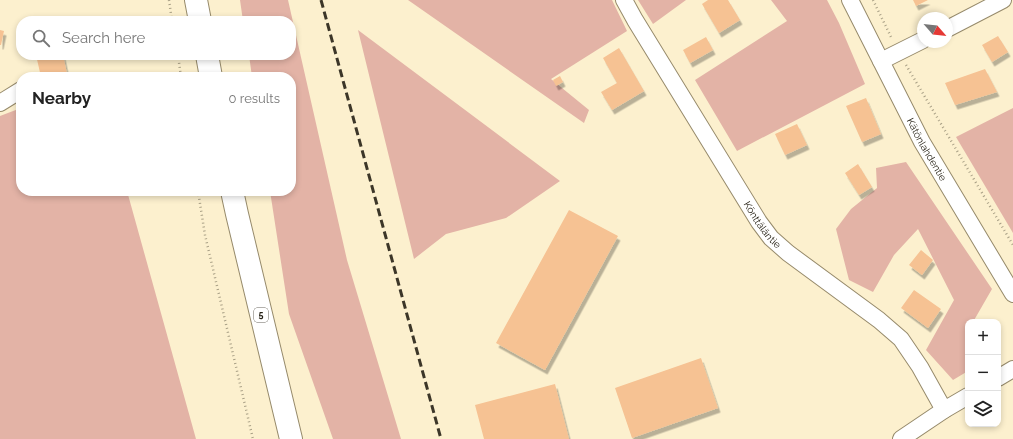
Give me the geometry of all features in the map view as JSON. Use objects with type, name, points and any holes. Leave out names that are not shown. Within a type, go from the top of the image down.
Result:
[{"type":"highway","points":[[196,0],[199,16]]},
{"type":"highway","points":[[208,60],[210,72]]},
{"type":"highway","name":"5","points":[[233,196],[291,439]]},
{"type":"street","name":"Könttäläntie","points":[[624,0],[759,222],[771,238],[788,253],[879,320],[901,339],[920,367],[944,410]]},
{"type":"street","name":"Kätönlahdentie","points":[[850,0],[922,142],[1013,294]]},
{"type":"street","points":[[953,26],[1003,0]]},
{"type":"street","points":[[881,61],[917,43]]},
{"type":"street","points":[[0,103],[16,93]]},
{"type":"street","points":[[1001,376],[1013,369]]},
{"type":"street","points":[[901,439],[965,398]]},
{"type":"path","points":[[169,0],[171,16]]},
{"type":"path","points":[[873,0],[898,52],[1013,246]]},
{"type":"path","points":[[179,60],[180,72]]},
{"type":"path","points":[[199,196],[205,235],[253,439]]},
{"type":"shaded area","points":[[240,0],[288,0],[292,16],[242,16]]},
{"type":"shaded area","points":[[408,0],[612,0],[627,31],[551,79],[589,110],[584,123]]},
{"type":"shaded area","points":[[638,0],[686,0],[653,24]]},
{"type":"shaded area","points":[[771,0],[827,0],[839,23],[865,84],[737,151],[695,80],[787,21]]},
{"type":"shaded area","points":[[358,30],[560,181],[506,218],[446,234],[414,259]]},
{"type":"shaded area","points":[[296,35],[347,260],[401,439],[333,439],[289,314],[271,196],[296,196],[296,72],[251,72],[250,60],[296,60]]},
{"type":"shaded area","points":[[1013,108],[1013,233],[956,137]]},
{"type":"shaded area","points":[[16,110],[16,196],[128,196],[196,439],[0,439],[0,116]]},
{"type":"shaded area","points":[[906,162],[992,289],[975,319],[965,319],[965,373],[953,380],[926,350],[954,300],[918,229],[894,255],[873,292],[849,280],[836,229],[851,209],[877,188],[876,168]]},
{"type":"building","points":[[708,0],[728,0],[740,20],[719,33],[702,4]]},
{"type":"building","points":[[913,0],[928,0],[916,6]]},
{"type":"building","points":[[0,30],[4,31],[1,45],[0,45]]},
{"type":"building","points":[[998,36],[1008,52],[992,62],[982,45]]},
{"type":"building","points":[[706,37],[713,50],[690,63],[683,50]]},
{"type":"building","points":[[619,48],[644,91],[612,110],[601,92],[617,83],[603,58]]},
{"type":"building","points":[[37,60],[64,60],[67,72],[40,72]]},
{"type":"building","points":[[985,69],[997,92],[955,105],[945,83]]},
{"type":"building","points":[[560,76],[563,82],[556,86],[553,80]]},
{"type":"building","points":[[866,98],[881,134],[862,142],[846,106]]},
{"type":"building","points":[[797,124],[807,145],[785,155],[775,134]]},
{"type":"building","points":[[858,164],[872,187],[859,195],[845,173]]},
{"type":"building","points":[[569,210],[618,236],[545,370],[496,343]]},
{"type":"building","points":[[921,250],[933,260],[922,275],[909,265]]},
{"type":"building","points":[[914,290],[941,309],[928,328],[901,308]]},
{"type":"building","points":[[701,358],[718,408],[632,438],[615,388]]},
{"type":"building","points":[[555,384],[569,439],[484,439],[475,405]]},
{"type":"railway","points":[[321,0],[441,439]]}]
